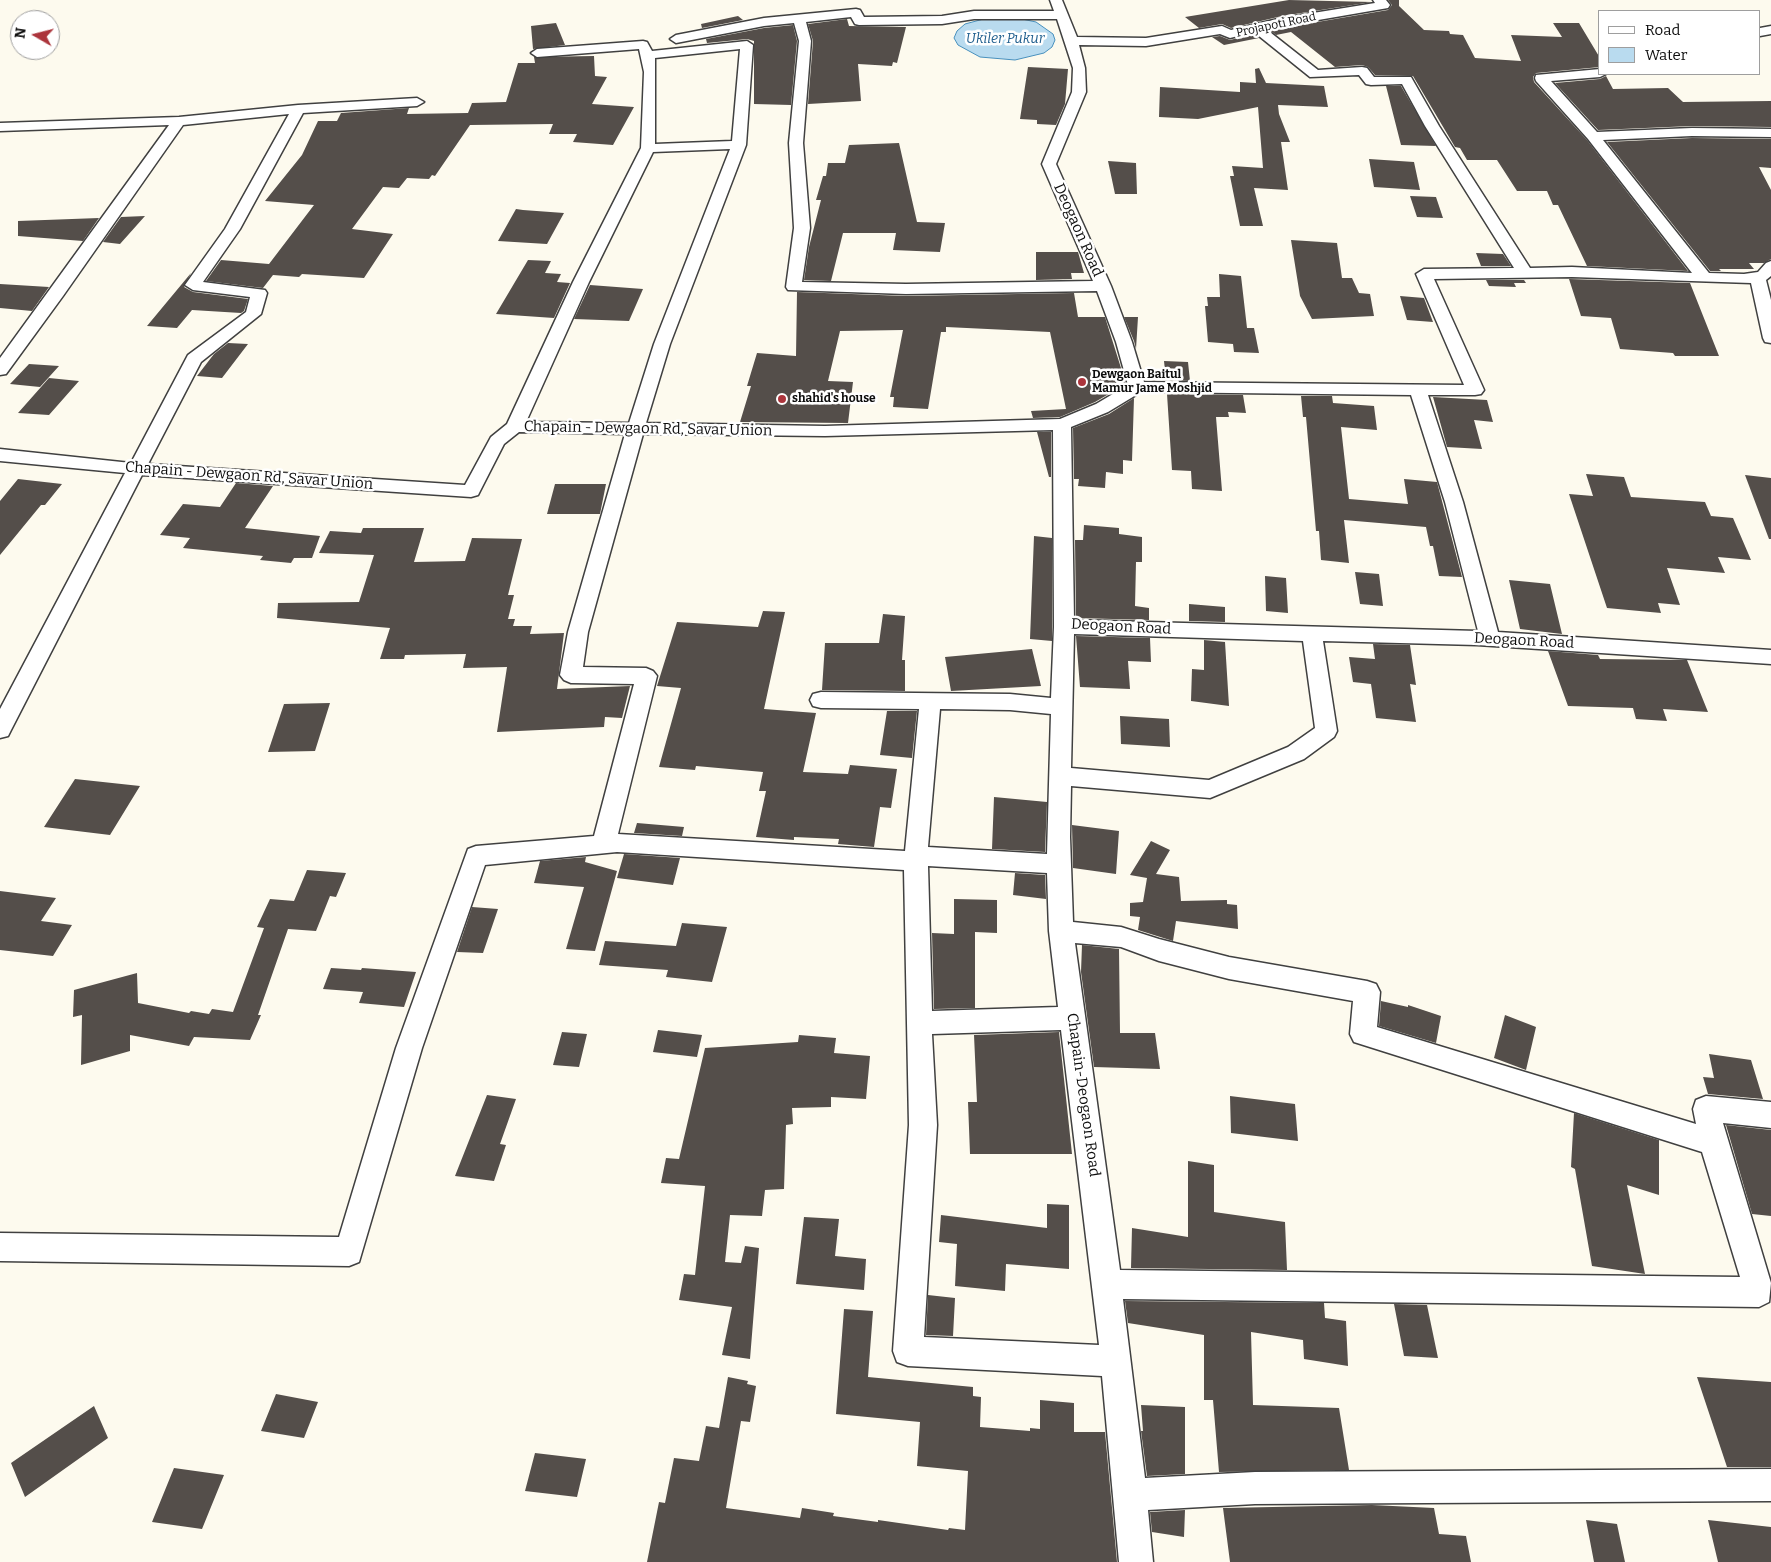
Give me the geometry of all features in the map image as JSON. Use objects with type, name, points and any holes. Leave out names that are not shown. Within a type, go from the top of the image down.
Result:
[{"type":"street","name":"Deogaon Road","points":[[1056,0],[1072,41],[1079,68],[1079,92],[1049,164],[1103,286],[1138,386]]},
{"type":"street","name":"Projapoti Road","points":[[1072,41],[1146,42],[1222,30],[1230,34],[1384,5],[1379,0]]},
{"type":"street","points":[[645,50],[764,22],[856,13],[859,21],[942,20],[974,15],[1062,15]]},
{"type":"street","points":[[799,19],[805,41],[796,143],[802,228],[794,287],[906,289],[1103,286]]},
{"type":"street","points":[[1257,28],[1315,74],[1362,71],[1371,81],[1406,80],[1432,126],[1525,273]]},
{"type":"street","points":[[536,53],[747,45],[738,145],[662,344],[635,430],[578,632],[571,674],[646,676],[603,845]]},
{"type":"street","points":[[515,427],[581,282],[648,148],[650,72],[645,50]]},
{"type":"street","points":[[1598,61],[1591,61],[1598,69]]},
{"type":"street","points":[[1598,71],[1542,78],[1592,136],[1704,278]]},
{"type":"street","points":[[0,127],[178,121],[298,109],[416,102]]},
{"type":"street","points":[[0,730],[194,359],[253,314],[259,293],[193,285],[232,229],[298,109]]},
{"type":"street","points":[[0,370],[57,293],[178,121]]},
{"type":"street","points":[[1592,136],[1692,132],[1771,133]]},
{"type":"street","points":[[648,148],[738,145]]},
{"type":"street","points":[[1062,424],[1102,408],[1138,386],[1475,390],[1424,274],[1525,273],[1744,279],[1764,276],[1771,266]]},
{"type":"street","points":[[1758,277],[1771,338]]},
{"type":"street","points":[[1418,389],[1454,502],[1490,639]]},
{"type":"street","name":"Deogaon Road","points":[[1062,424],[1064,627],[1490,639],[1771,657]]},
{"type":"street","name":"Chapain - Dewgaon Rd, Savar Union","points":[[0,455],[138,469],[471,491],[497,441],[515,427],[826,431],[1062,424]]},
{"type":"street","name":"Chapain-Deogaon Road","points":[[1064,627],[1059,864],[1061,931],[1107,1284],[1132,1495],[1136,1562]]},
{"type":"street","points":[[1061,776],[1210,789],[1296,753],[1326,731],[1312,633]]},
{"type":"street","points":[[822,700],[1010,702],[1062,707]]},
{"type":"street","points":[[930,701],[916,859],[923,1124],[908,1351],[1116,1362]]},
{"type":"street","points":[[0,1247],[349,1252],[409,1048],[476,856],[617,843],[916,859],[1059,864]]},
{"type":"street","points":[[1061,931],[1122,937],[1159,950],[1229,968],[1367,992],[1363,1034],[1713,1142]]},
{"type":"street","points":[[919,1023],[1072,1018]]},
{"type":"street","points":[[1107,1284],[1759,1292],[1713,1142],[1706,1109],[1771,1115]]},
{"type":"street","points":[[1132,1495],[1255,1488],[1771,1485]]},
{"type":"water","name":"Ukiler Pukur","points":[[991,17],[1036,22],[1053,34],[1055,40],[1052,47],[1044,53],[1015,60],[980,57],[958,45],[954,38],[957,31],[965,24]]},
{"type":"building","points":[[1289,0],[1372,2],[1282,16],[1231,28],[1222,24],[1199,28],[1185,17]]},
{"type":"building","points":[[1388,0],[1399,0],[1399,6],[1424,30],[1449,31],[1450,34],[1463,35],[1475,58],[1521,61],[1511,35],[1562,37],[1553,23],[1579,23],[1598,55],[1598,67],[1536,73],[1533,77],[1534,82],[1587,140],[1688,271],[1587,266],[1558,205],[1553,205],[1547,191],[1517,191],[1497,160],[1467,160],[1460,148],[1455,147],[1413,76],[1375,75],[1368,67],[1362,65],[1335,67],[1291,32],[1276,35],[1270,30],[1388,10],[1392,5]]},
{"type":"building","points":[[738,16],[743,20],[702,28],[701,24]]},
{"type":"building","points":[[847,19],[849,26],[906,27],[897,63],[893,62],[892,66],[858,64],[861,101],[808,104],[813,41],[808,24]]},
{"type":"building","points":[[556,23],[565,45],[533,49],[531,26]]},
{"type":"building","points":[[793,25],[797,41],[791,105],[754,104],[754,41],[747,39],[707,43],[706,39],[764,28]]},
{"type":"building","points":[[1254,34],[1259,38],[1224,45],[1212,37],[1220,36],[1230,40]]},
{"type":"building","points":[[594,56],[595,76],[607,77],[592,104],[634,107],[613,145],[573,142],[577,134],[549,134],[553,124],[470,125],[435,176],[432,175],[429,179],[407,178],[399,188],[383,187],[352,229],[393,234],[364,278],[302,274],[299,277],[273,275],[263,288],[206,281],[221,260],[269,264],[314,205],[265,201],[302,155],[318,121],[337,121],[341,113],[409,108],[407,114],[468,113],[472,103],[506,102],[518,63],[535,63],[534,57]]},
{"type":"building","points":[[1028,67],[1068,69],[1065,104],[1056,125],[1037,124],[1037,120],[1020,119]]},
{"type":"building","points":[[1259,68],[1266,83],[1324,86],[1328,107],[1278,105],[1279,114],[1290,142],[1281,142],[1288,190],[1254,188],[1263,226],[1240,226],[1230,176],[1234,176],[1232,166],[1263,168],[1258,107],[1198,119],[1159,117],[1160,87],[1240,92],[1240,82],[1256,83],[1255,69]]},
{"type":"building","points":[[1606,76],[1613,89],[1668,88],[1683,102],[1771,101],[1771,127],[1692,126],[1598,130],[1555,83],[1600,79]]},
{"type":"building","points":[[1386,86],[1401,86],[1436,146],[1401,145]]},
{"type":"building","points":[[1692,138],[1771,139],[1771,168],[1759,167],[1771,190],[1771,259],[1764,263],[1749,263],[1754,269],[1719,269],[1721,271],[1710,271],[1607,142]]},
{"type":"building","points":[[899,143],[917,222],[945,223],[940,252],[893,250],[896,233],[843,233],[831,281],[804,280],[809,247],[821,200],[816,200],[823,176],[826,176],[828,163],[845,163],[849,145]]},
{"type":"building","points":[[1369,159],[1414,162],[1420,190],[1374,187]]},
{"type":"building","points":[[1108,161],[1136,163],[1137,194],[1115,194]]},
{"type":"building","points":[[1410,196],[1436,197],[1443,218],[1417,217]]},
{"type":"building","points":[[516,209],[564,213],[547,244],[498,241]]},
{"type":"building","points":[[145,216],[120,244],[103,242],[121,217]]},
{"type":"building","points":[[99,218],[83,241],[18,236],[18,221]]},
{"type":"building","points":[[1291,240],[1337,243],[1342,278],[1352,278],[1359,293],[1370,294],[1374,316],[1312,319],[1300,296]]},
{"type":"building","points":[[1036,252],[1078,252],[1084,273],[1071,273],[1072,279],[1036,280]]},
{"type":"building","points":[[1476,253],[1503,254],[1511,266],[1481,266]]},
{"type":"building","points":[[528,260],[551,261],[545,273],[561,274],[557,282],[570,283],[554,318],[496,314]]},
{"type":"building","points":[[191,273],[184,287],[193,292],[248,299],[244,311],[241,313],[192,310],[177,328],[147,326]]},
{"type":"building","points":[[1219,274],[1241,276],[1247,328],[1254,328],[1259,353],[1234,352],[1233,344],[1208,342],[1205,306],[1208,306],[1207,297],[1220,297]]},
{"type":"building","points":[[1569,279],[1690,283],[1719,356],[1675,356],[1673,353],[1620,349],[1611,318],[1581,316]]},
{"type":"building","points":[[1486,280],[1524,280],[1526,283],[1514,283],[1516,287],[1489,286]]},
{"type":"building","points":[[0,284],[49,287],[32,311],[0,308]]},
{"type":"building","points":[[590,285],[643,289],[629,321],[574,319]]},
{"type":"building","points":[[797,292],[906,296],[1074,293],[1078,317],[1105,317],[1126,384],[1095,402],[1060,417],[1033,418],[1031,411],[1066,409],[1050,332],[946,327],[946,332],[941,332],[928,409],[893,407],[894,397],[890,397],[903,330],[840,331],[828,381],[853,382],[848,423],[740,422],[751,386],[747,386],[757,353],[796,356]]},
{"type":"building","points":[[1400,296],[1424,298],[1433,322],[1407,320]]},
{"type":"building","points":[[1124,317],[1138,317],[1136,349],[1134,341]]},
{"type":"building","points":[[228,343],[248,344],[222,378],[197,376],[214,354]]},
{"type":"building","points":[[1164,361],[1188,362],[1190,381],[1166,380]]},
{"type":"building","points":[[29,364],[59,366],[40,387],[10,384]]},
{"type":"building","points":[[49,378],[79,381],[49,415],[18,413]]},
{"type":"building","points":[[1167,394],[1243,395],[1246,413],[1228,412],[1229,417],[1216,417],[1222,491],[1192,489],[1191,471],[1172,470]]},
{"type":"building","points":[[1301,396],[1332,396],[1333,403],[1374,406],[1377,430],[1341,427],[1349,499],[1408,504],[1404,479],[1437,482],[1462,577],[1439,576],[1433,546],[1430,546],[1426,527],[1344,520],[1349,563],[1321,560],[1319,531],[1316,531],[1306,417],[1303,417]]},
{"type":"building","points":[[1433,397],[1487,400],[1493,422],[1474,420],[1482,449],[1447,447]]},
{"type":"building","points":[[1134,398],[1132,461],[1123,460],[1123,474],[1106,472],[1105,488],[1078,486],[1079,479],[1074,479],[1073,428],[1109,414]]},
{"type":"building","points":[[1037,432],[1051,432],[1051,477],[1049,477]]},
{"type":"building","points":[[1586,474],[1624,477],[1631,497],[1705,502],[1711,516],[1733,518],[1751,560],[1718,557],[1725,573],[1667,568],[1680,605],[1658,603],[1661,613],[1607,608],[1569,494],[1593,496]]},
{"type":"building","points":[[1745,475],[1771,478],[1771,539],[1769,539]]},
{"type":"building","points":[[18,479],[62,484],[45,505],[41,505],[0,555],[0,501]]},
{"type":"building","points":[[236,483],[273,486],[245,528],[320,536],[312,558],[294,558],[291,563],[260,560],[263,556],[183,548],[190,538],[160,535],[183,504],[220,507]]},
{"type":"building","points":[[555,484],[606,484],[600,514],[547,514]]},
{"type":"building","points":[[1084,525],[1119,528],[1119,534],[1142,537],[1142,562],[1136,562],[1135,606],[1149,608],[1149,620],[1076,618],[1075,540],[1083,540]]},
{"type":"building","points":[[363,528],[424,528],[414,562],[465,561],[472,538],[522,539],[508,595],[514,595],[508,619],[515,619],[513,626],[532,626],[530,634],[564,633],[557,689],[630,686],[622,718],[605,717],[604,727],[497,732],[507,667],[463,668],[466,654],[405,655],[404,659],[380,659],[390,628],[277,618],[278,603],[359,602],[374,555],[319,553],[330,531],[361,533]]},
{"type":"building","points":[[1034,536],[1052,538],[1052,641],[1030,639]]},
{"type":"building","points":[[1355,572],[1379,574],[1383,606],[1360,604]]},
{"type":"building","points":[[1265,576],[1286,578],[1288,613],[1266,611]]},
{"type":"building","points":[[1509,580],[1550,584],[1562,634],[1520,629]]},
{"type":"building","points":[[1189,604],[1225,607],[1225,622],[1189,621]]},
{"type":"building","points":[[763,611],[785,612],[764,709],[816,713],[803,772],[848,774],[850,765],[897,769],[891,808],[880,807],[874,847],[838,844],[839,839],[794,837],[794,840],[756,837],[766,791],[759,791],[763,772],[696,766],[695,770],[659,767],[681,688],[657,686],[677,622],[758,627]]},
{"type":"building","points":[[883,614],[905,616],[902,660],[905,660],[905,691],[822,690],[825,643],[879,643]]},
{"type":"building","points":[[1076,636],[1150,638],[1151,662],[1128,661],[1130,689],[1080,687]]},
{"type":"building","points":[[1204,640],[1225,642],[1229,706],[1191,701],[1192,669],[1204,670]]},
{"type":"building","points":[[1373,644],[1410,645],[1416,685],[1410,684],[1416,722],[1376,718],[1371,684],[1353,682],[1349,657],[1375,659]]},
{"type":"building","points":[[1032,649],[1041,686],[951,691],[945,657]]},
{"type":"building","points":[[1548,651],[1598,655],[1600,659],[1687,660],[1708,712],[1663,709],[1667,721],[1636,719],[1633,708],[1568,706]]},
{"type":"building","points":[[330,703],[315,751],[268,752],[284,704]]},
{"type":"building","points":[[887,711],[917,711],[912,758],[880,755]]},
{"type":"building","points":[[1120,716],[1169,719],[1170,747],[1121,744]]},
{"type":"building","points":[[75,779],[140,786],[110,835],[44,827]]},
{"type":"building","points":[[994,797],[1047,802],[1045,852],[992,849]]},
{"type":"building","points":[[637,823],[684,827],[682,836],[634,833]]},
{"type":"building","points":[[1072,825],[1119,831],[1116,874],[1073,868]]},
{"type":"building","points":[[1151,841],[1170,850],[1156,874],[1179,877],[1181,901],[1227,900],[1227,904],[1237,905],[1238,929],[1176,921],[1173,941],[1138,930],[1140,917],[1130,916],[1130,903],[1143,902],[1147,878],[1130,875]]},
{"type":"building","points":[[624,854],[680,858],[673,885],[617,878]]},
{"type":"building","points":[[586,857],[585,862],[617,871],[595,951],[566,949],[584,887],[534,883],[540,861]]},
{"type":"building","points":[[307,870],[346,873],[336,897],[330,896],[316,931],[288,929],[258,1015],[261,1015],[250,1040],[194,1037],[189,1046],[130,1035],[130,1051],[81,1065],[82,1015],[73,1017],[74,990],[137,973],[138,1003],[189,1013],[191,1011],[209,1014],[212,1009],[233,1012],[264,928],[257,927],[270,899],[294,901]]},
{"type":"building","points":[[1015,873],[1045,875],[1046,899],[1013,895]]},
{"type":"building","points":[[0,891],[56,898],[41,921],[72,925],[53,956],[0,950]]},
{"type":"building","points":[[954,899],[997,900],[997,933],[975,932],[975,1008],[934,1009],[932,933],[954,934]]},
{"type":"building","points":[[472,907],[498,909],[483,953],[457,952]]},
{"type":"building","points":[[682,923],[727,927],[712,982],[666,977],[668,970],[599,965],[605,941],[676,946]]},
{"type":"building","points":[[1082,945],[1119,949],[1120,1033],[1155,1033],[1160,1069],[1094,1067],[1081,972]]},
{"type":"building","points":[[331,968],[416,972],[404,1007],[359,1003],[363,992],[323,989]]},
{"type":"building","points":[[1381,1001],[1408,1007],[1408,1005],[1441,1016],[1436,1043],[1379,1026]]},
{"type":"building","points":[[1505,1015],[1536,1027],[1526,1070],[1494,1058]]},
{"type":"building","points":[[658,1030],[702,1035],[697,1057],[653,1052]]},
{"type":"building","points":[[562,1032],[587,1034],[579,1067],[553,1065]]},
{"type":"building","points":[[1059,1032],[1072,1154],[970,1154],[968,1102],[977,1102],[974,1035]]},
{"type":"building","points":[[799,1035],[836,1038],[834,1053],[870,1056],[866,1099],[831,1097],[831,1107],[792,1108],[793,1124],[786,1125],[784,1189],[765,1190],[762,1216],[730,1215],[725,1262],[741,1263],[745,1246],[759,1248],[750,1359],[722,1355],[732,1307],[679,1300],[684,1274],[695,1275],[705,1186],[661,1183],[666,1158],[679,1159],[705,1048],[798,1042]]},
{"type":"building","points":[[1709,1054],[1751,1060],[1763,1099],[1708,1094],[1703,1077],[1714,1078]]},
{"type":"building","points":[[487,1095],[516,1099],[500,1144],[506,1145],[494,1181],[455,1176]]},
{"type":"building","points":[[1230,1096],[1295,1104],[1298,1141],[1231,1133]]},
{"type":"building","points":[[1574,1113],[1659,1140],[1659,1195],[1627,1185],[1645,1274],[1592,1266],[1575,1169],[1571,1167]]},
{"type":"building","points":[[1726,1125],[1771,1130],[1771,1216],[1752,1214]]},
{"type":"building","points":[[1188,1161],[1214,1165],[1214,1212],[1285,1222],[1287,1270],[1131,1268],[1132,1228],[1188,1237]]},
{"type":"building","points":[[1047,1204],[1069,1205],[1069,1269],[1006,1264],[1005,1291],[955,1286],[957,1244],[939,1242],[941,1215],[1047,1228]]},
{"type":"building","points":[[804,1217],[839,1219],[835,1256],[866,1259],[864,1290],[796,1284]]},
{"type":"building","points":[[928,1295],[955,1298],[953,1336],[926,1335]]},
{"type":"building","points":[[1125,1301],[1324,1303],[1325,1318],[1346,1321],[1348,1366],[1304,1359],[1303,1340],[1251,1332],[1253,1405],[1339,1408],[1349,1470],[1219,1472],[1213,1400],[1204,1400],[1204,1335],[1128,1323]]},
{"type":"building","points":[[1394,1304],[1427,1305],[1438,1358],[1404,1356]]},
{"type":"building","points":[[844,1309],[873,1311],[868,1377],[973,1387],[973,1396],[981,1397],[980,1427],[1030,1431],[1030,1428],[1040,1429],[1040,1400],[1074,1403],[1074,1432],[1105,1432],[1117,1562],[647,1562],[659,1502],[665,1503],[674,1458],[699,1461],[706,1426],[719,1428],[728,1377],[748,1381],[747,1384],[756,1386],[750,1422],[741,1421],[726,1508],[800,1518],[802,1508],[834,1513],[833,1516],[948,1530],[949,1528],[965,1530],[968,1471],[917,1466],[920,1422],[836,1414]]},
{"type":"building","points":[[1697,1377],[1771,1382],[1771,1467],[1727,1467]]},
{"type":"building","points":[[276,1394],[318,1402],[304,1438],[261,1431]]},
{"type":"building","points":[[1141,1405],[1185,1407],[1185,1474],[1147,1476],[1141,1431],[1143,1431]]},
{"type":"building","points":[[94,1406],[108,1438],[25,1497],[11,1463]]},
{"type":"building","points":[[535,1453],[586,1459],[577,1497],[525,1491]]},
{"type":"building","points":[[174,1468],[224,1475],[202,1529],[152,1522]]},
{"type":"building","points":[[1372,1505],[1434,1508],[1439,1534],[1466,1536],[1471,1562],[1230,1562],[1223,1508]]},
{"type":"building","points":[[1185,1510],[1184,1537],[1152,1532],[1150,1512]]},
{"type":"building","points":[[1586,1520],[1617,1524],[1625,1562],[1594,1562]]},
{"type":"building","points":[[1708,1520],[1771,1527],[1771,1562],[1718,1562]]},
{"type":"place","name":"Dewgaon Baitul Mamur Jame Moshjid","points":[[1082,382]]},
{"type":"place","name":"shahid's house","points":[[782,399]]}]
